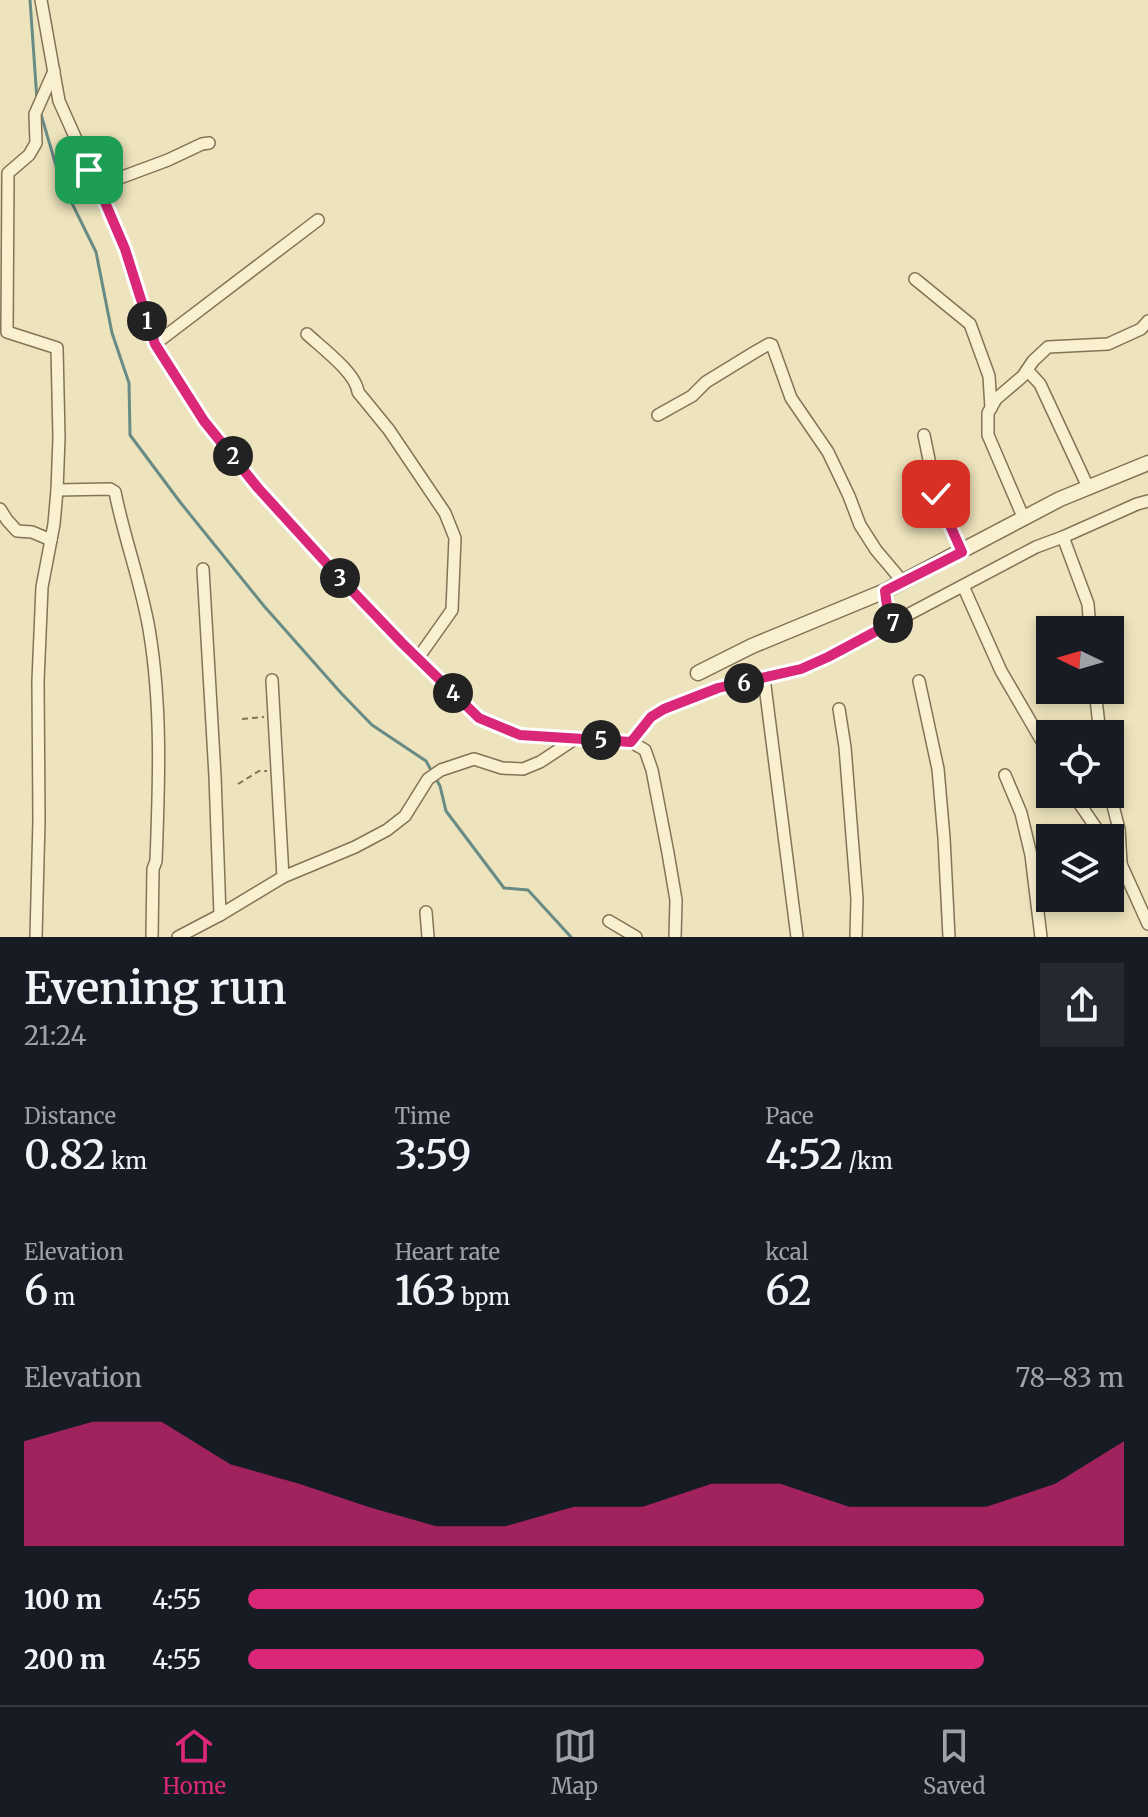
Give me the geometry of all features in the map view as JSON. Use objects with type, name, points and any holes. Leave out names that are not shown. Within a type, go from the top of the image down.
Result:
[{"type":"street","points":[[41,0],[59,101],[125,249],[155,344],[204,421],[258,488],[340,578],[479,718],[520,735],[631,742],[645,750],[652,770],[676,900],[675,937]]},
{"type":"street","points":[[36,937],[38,681],[42,587],[57,490],[57,348],[7,332],[8,173],[29,155],[36,143],[35,114],[54,71]]},
{"type":"street","points":[[98,186],[209,143]]},
{"type":"street","points":[[155,344],[318,220]]},
{"type":"street","points":[[915,279],[970,324],[989,376],[991,408]]},
{"type":"street","points":[[1024,519],[988,435],[988,413],[996,399],[1023,376],[1048,347],[1108,344],[1141,329],[1148,321]]},
{"type":"street","points":[[307,334],[345,369],[358,386],[358,392],[389,430],[445,513],[455,538],[452,610],[418,658]]},
{"type":"street","points":[[658,415],[692,396],[706,382],[772,345],[791,398],[828,452],[860,525],[903,582]]},
{"type":"street","points":[[1027,370],[1040,384],[1088,487]]},
{"type":"street","points":[[924,435],[936,494],[962,552]]},
{"type":"street","points":[[698,673],[752,646],[885,591],[1060,499],[1148,463]]},
{"type":"street","points":[[57,490],[110,489],[115,492],[149,627],[155,683],[159,790],[152,937]]},
{"type":"street","points":[[631,742],[651,717],[664,709],[718,688],[801,669],[1036,547],[1148,501]]},
{"type":"street","points":[[0,509],[17,531],[32,532],[51,540]]},
{"type":"street","points":[[1063,537],[1088,604],[1089,616]]},
{"type":"street","points":[[203,569],[220,915]]},
{"type":"street","points":[[963,586],[1001,671],[1036,731]]},
{"type":"street","points":[[885,591],[887,606],[899,619]]},
{"type":"street","points":[[764,678],[797,937]]},
{"type":"street","points":[[272,680],[283,877]]},
{"type":"street","points":[[919,681],[938,769],[949,937]]},
{"type":"street","points":[[839,709],[857,899],[856,937]]},
{"type":"street","points":[[179,937],[283,877],[387,830],[405,816],[428,779],[440,770],[474,759],[502,768],[523,769],[540,762],[575,738]]},
{"type":"street","points":[[1005,775],[1021,813],[1031,855],[1041,937]]},
{"type":"street","points":[[1124,871],[1148,924]]},
{"type":"street","points":[[426,912],[428,937]]},
{"type":"street","points":[[609,921],[636,937]]},
{"type":"path","points":[[242,719],[274,716]]},
{"type":"path","points":[[238,784],[259,771],[276,771]]},
{"type":"waterway","points":[[30,0],[37,100]]},
{"type":"waterway","points":[[40,111],[60,179],[96,252],[112,333],[129,383],[130,435],[264,606],[341,693],[372,725],[426,761],[440,786],[446,811],[504,888],[528,890],[571,937]]},
{"type":"route","points":[[89,170],[125,249],[155,344],[204,421],[258,488],[402,643],[479,718],[520,735],[631,742],[651,717],[664,709],[718,688],[801,669],[899,619],[887,606],[885,591],[962,552],[936,494]]}]
